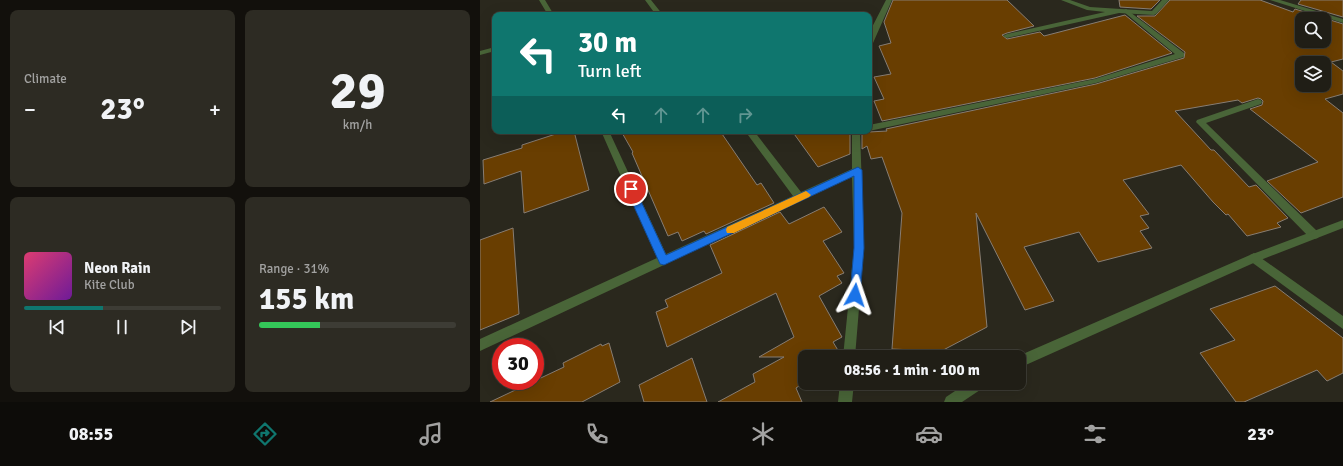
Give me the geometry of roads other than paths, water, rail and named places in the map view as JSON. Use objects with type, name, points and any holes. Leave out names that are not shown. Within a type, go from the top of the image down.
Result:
[{"type":"street","points":[[542,0],[549,12]]},
{"type":"street","points":[[648,0],[658,12]]},
{"type":"street","points":[[872,34],[889,0]]},
{"type":"street","points":[[1064,0],[1089,9],[1154,13],[1166,0]]},
{"type":"street","points":[[1273,0],[1343,21]]},
{"type":"street","points":[[872,127],[1096,81],[1181,55],[1123,11],[1007,36]]},
{"type":"street","points":[[480,53],[492,50]]},
{"type":"street","points":[[1258,102],[1200,122],[1314,235]]},
{"type":"street","points":[[606,134],[664,261]]},
{"type":"street","points":[[751,134],[800,198]]},
{"type":"street","points":[[850,350],[859,248],[856,134]]},
{"type":"street","points":[[480,345],[858,170]]},
{"type":"street","points":[[1026,359],[1254,258],[1343,224]]},
{"type":"street","points":[[1254,258],[1343,323]]},
{"type":"street","points":[[846,402],[847,390]]},
{"type":"street","points":[[951,402],[968,390]]}]
